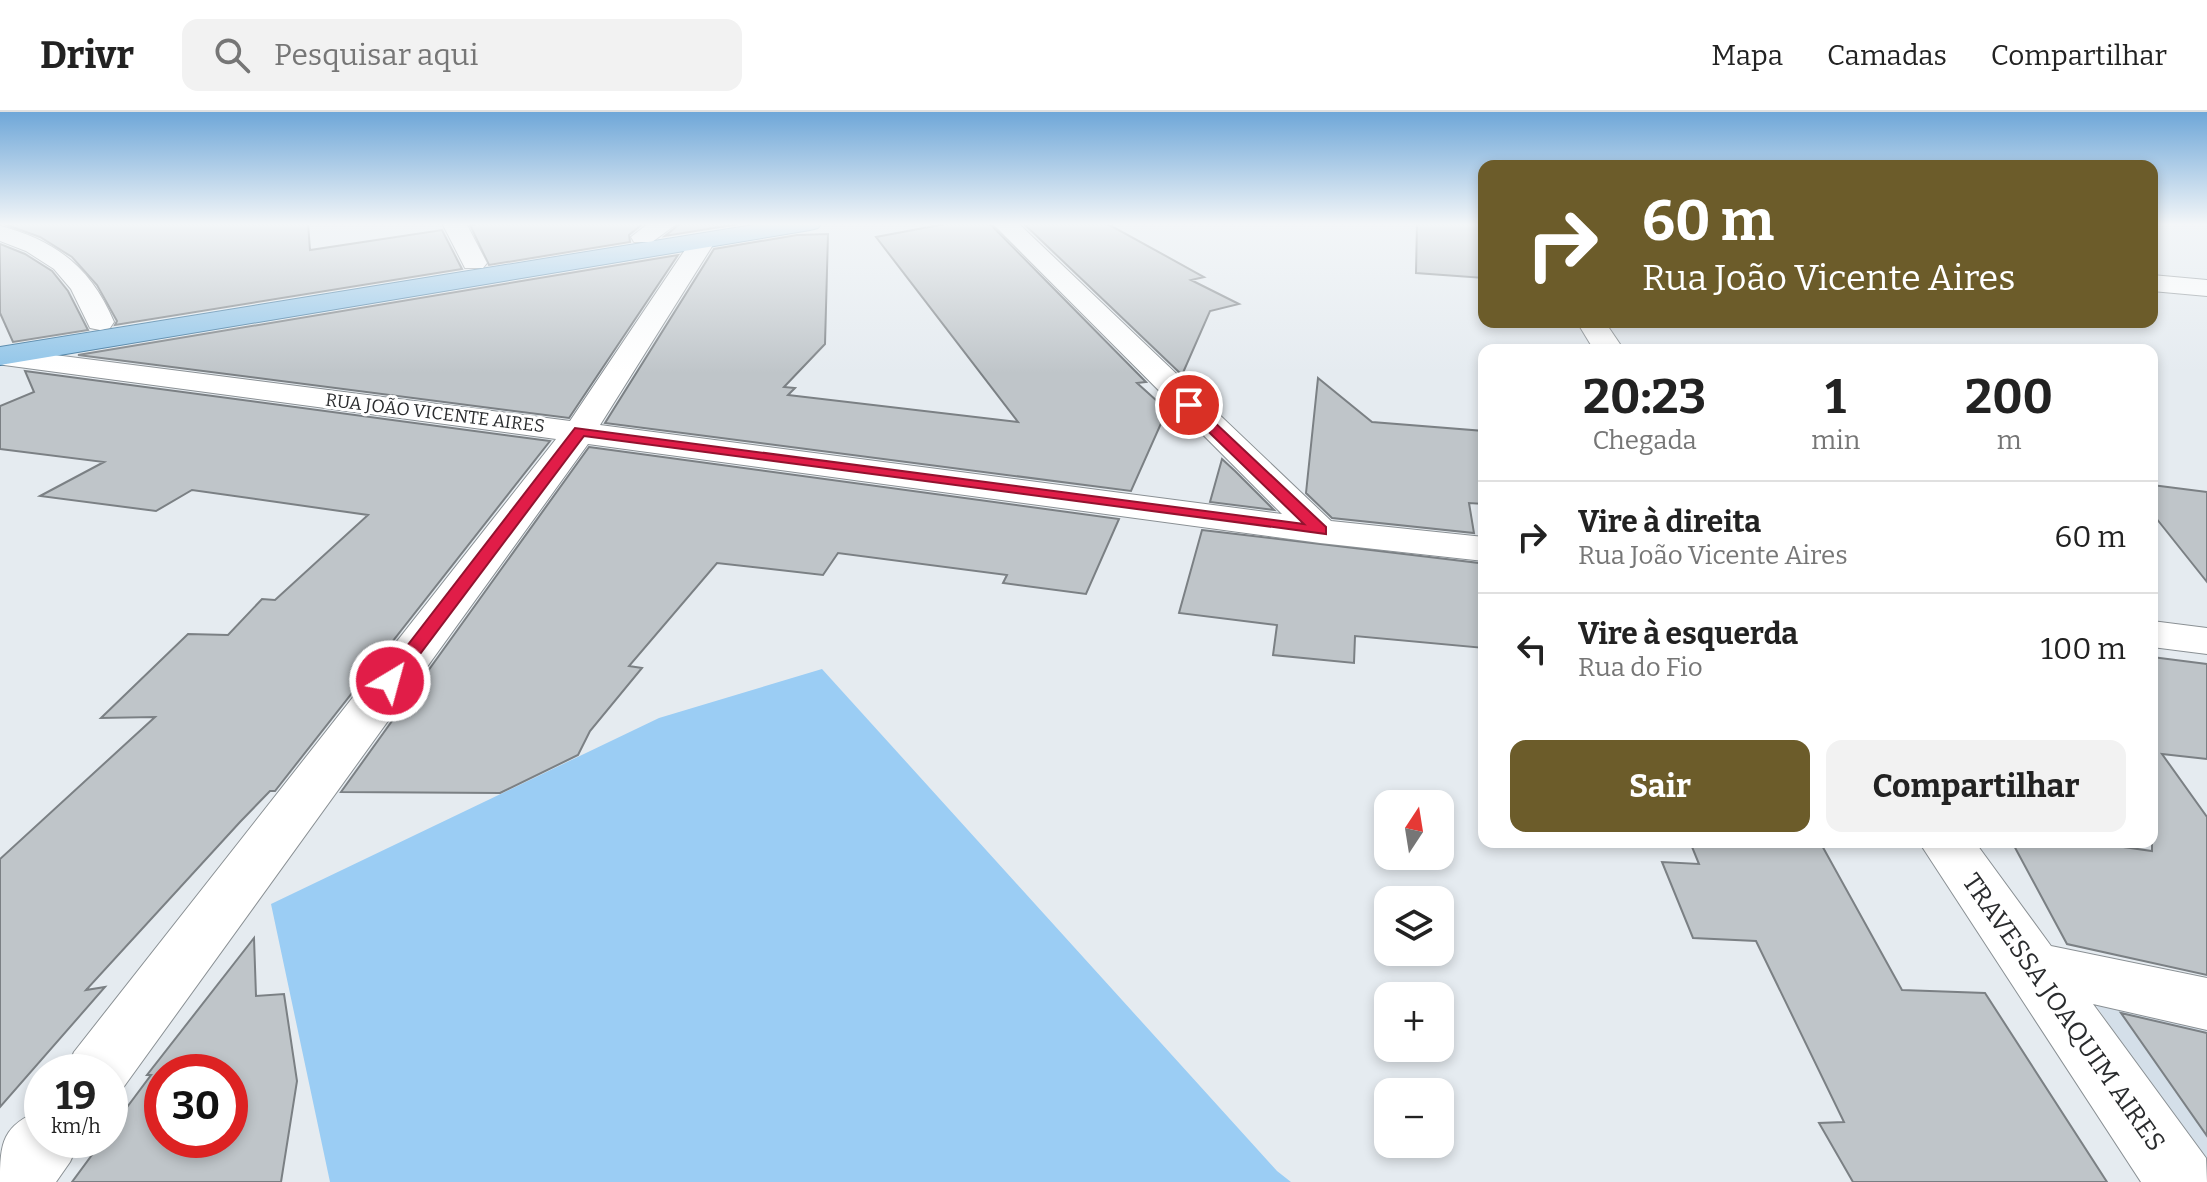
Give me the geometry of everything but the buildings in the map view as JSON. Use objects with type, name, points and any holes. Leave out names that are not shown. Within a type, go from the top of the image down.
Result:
[{"type":"main road","points":[[1,350],[100,322],[411,273]]},
{"type":"main road","points":[[1,350],[446,273]]},
{"type":"street","points":[[74,273],[90,293],[100,322]]},
{"type":"street","points":[[111,1054],[580,431],[674,273]]},
{"type":"street","points":[[1055,273],[1320,531]]},
{"type":"street","points":[[2158,284],[2207,288]]},
{"type":"street","name":"RUA JOÃO VICENTE AIRES","points":[[1,350],[1320,531],[1478,548]]},
{"type":"street","points":[[2158,635],[2207,641]]},
{"type":"street","name":"TRAVESSA JOAQUIM AIRES","points":[[1950,848],[2181,1182]]},
{"type":"street","points":[[2035,967],[2207,1004]]},
{"type":"street","points":[[14,1182],[32,1158]]},
{"type":"shaded area","points":[[822,669],[1277,1171],[1291,1182],[330,1182],[271,904],[659,718]]},
{"type":"shaded area","points":[[2089,995],[2207,1021],[2207,1167]]},
{"type":"route","points":[[390,681],[580,431],[1320,531],[1189,405]]}]
